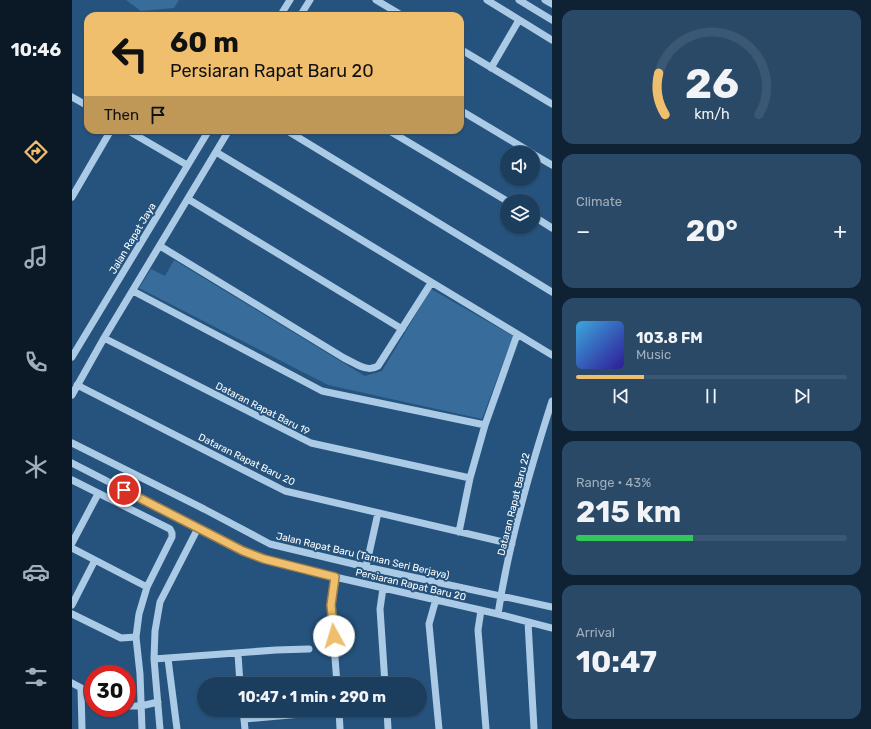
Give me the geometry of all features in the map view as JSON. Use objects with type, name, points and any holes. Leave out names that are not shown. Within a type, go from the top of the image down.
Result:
[{"type":"street","points":[[282,12],[290,0]]},
{"type":"street","points":[[304,12],[310,0]]},
{"type":"street","points":[[376,0],[396,12]]},
{"type":"street","points":[[487,0],[552,40]]},
{"type":"street","points":[[519,0],[552,20]]},
{"type":"street","points":[[545,0],[552,4]]},
{"type":"street","points":[[491,68],[519,20]]},
{"type":"street","points":[[464,52],[552,104]]},
{"type":"street","points":[[72,97],[84,104]]},
{"type":"street","points":[[464,112],[520,146]]},
{"type":"street","points":[[72,197],[109,134]]},
{"type":"street","points":[[134,134],[187,165]]},
{"type":"street","name":"Jalan Rapat Jaya","points":[[72,357],[206,134]]},
{"type":"street","points":[[72,395],[104,338],[227,134]]},
{"type":"street","points":[[293,134],[552,292]]},
{"type":"street","points":[[395,134],[500,197]]},
{"type":"street","points":[[216,152],[552,355]]},
{"type":"street","points":[[540,158],[552,165]]},
{"type":"street","points":[[188,199],[402,329]]},
{"type":"street","points":[[540,220],[552,228]]},
{"type":"street","points":[[160,246],[344,358],[368,370],[378,366],[431,283]]},
{"type":"street","points":[[133,291],[322,391],[485,425]]},
{"type":"street","points":[[459,532],[470,478],[485,425],[517,335]]},
{"type":"street","name":"Dataran Rapat Baru 19","points":[[104,338],[311,443],[470,478]]},
{"type":"street","name":"Dataran Rapat Baru 20","points":[[77,385],[285,491],[512,544]]},
{"type":"street","name":"Dataran Rapat Baru 22","points":[[498,614],[512,544],[535,453],[552,401]]},
{"type":"street","name":"Jalan Rapat Baru (Taman Seri Berjaya)","points":[[72,443],[270,544],[366,567],[552,607]]},
{"type":"street","name":"Persiaran Rapat Baru 20","points":[[72,463],[243,551],[264,559],[552,628]]},
{"type":"street","points":[[72,480],[170,529],[172,533],[172,537],[162,560],[147,587],[139,614],[136,637],[140,674],[142,729]]},
{"type":"street","points":[[72,543],[98,494]]},
{"type":"street","points":[[366,567],[378,513]]},
{"type":"street","points":[[160,729],[154,659],[155,631],[160,602],[198,528]]},
{"type":"street","points":[[72,548],[147,587]]},
{"type":"street","points":[[72,605],[95,560]]},
{"type":"street","points":[[335,577],[331,605],[336,677]]},
{"type":"street","points":[[383,588],[380,609],[385,677]]},
{"type":"street","points":[[436,599],[429,624],[439,729]]},
{"type":"street","points":[[481,610],[478,630],[486,729]]},
{"type":"street","points":[[72,614],[121,638],[136,637]]},
{"type":"street","points":[[528,622],[534,729]]},
{"type":"street","points":[[154,659],[309,649]]},
{"type":"street","points":[[238,654],[240,677]]},
{"type":"street","points":[[168,659],[177,729]]},
{"type":"street","points":[[72,683],[84,690]]},
{"type":"street","points":[[81,688],[82,729]]},
{"type":"street","points":[[136,706],[158,702]]},
{"type":"street","points":[[245,729],[244,719],[267,717]]},
{"type":"street","points":[[339,717],[340,729]]},
{"type":"street","points":[[387,717],[388,729]]},
{"type":"shaded area","points":[[126,0],[179,0],[174,8],[141,11]]},
{"type":"shaded area","points":[[174,260],[365,376],[382,371],[431,289],[513,336],[482,419],[328,385],[139,288],[151,269],[165,276]]},
{"type":"route","points":[[124,490],[243,551],[264,559],[335,577],[331,605],[334,636]]}]
